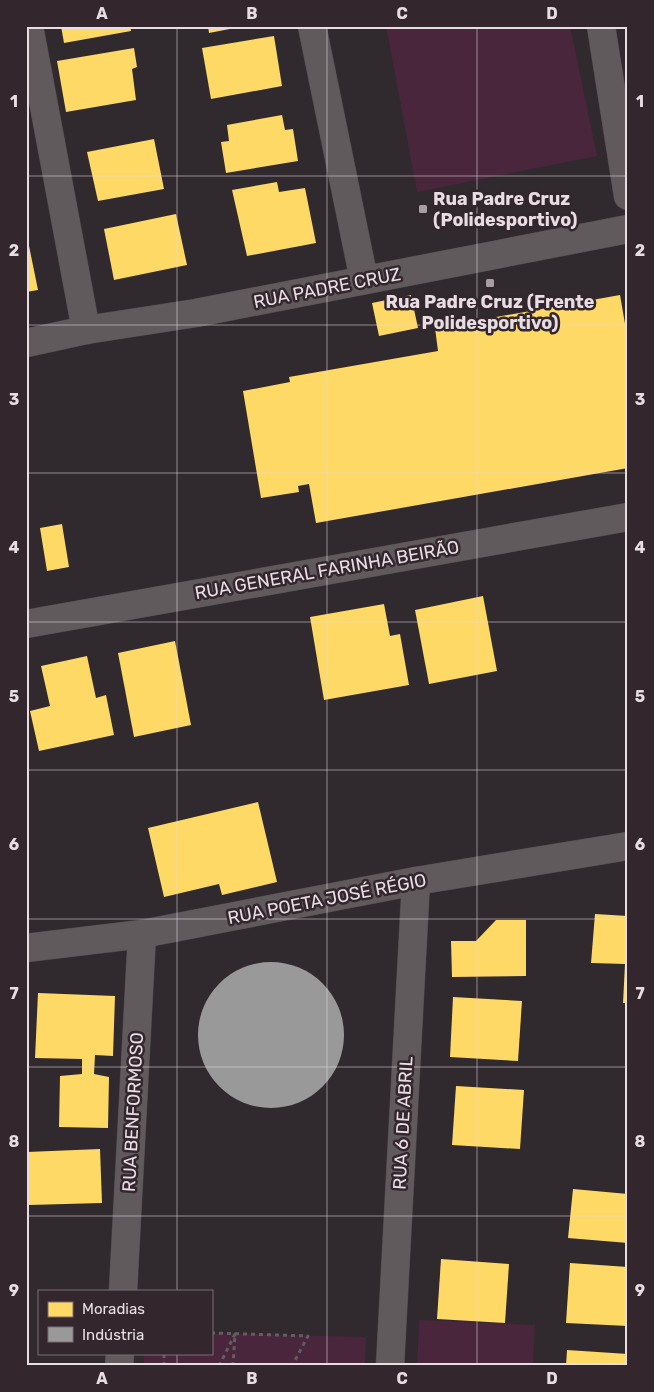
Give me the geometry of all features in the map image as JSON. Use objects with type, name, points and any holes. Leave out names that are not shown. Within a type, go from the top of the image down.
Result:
[{"type":"street","points":[[29,26],[86,330]]},
{"type":"street","points":[[312,26],[364,280]]},
{"type":"street","points":[[601,26],[628,196]]},
{"type":"street","name":"RUA PADRE CRUZ","points":[[26,343],[86,330],[196,314],[628,229]]},
{"type":"street","name":"RUA GENERAL FARINHA BEIRÃO","points":[[26,624],[628,517]]},
{"type":"street","name":"RUA POETA JOSÉ RÉGIO","points":[[26,948],[142,934],[416,881],[628,846]]},
{"type":"street","name":"RUA 6 DE ABRIL","points":[[390,1366],[416,881]]},
{"type":"street","name":"RUA BENFORMOSO","points":[[123,1290],[142,934]]},
{"type":"path","points":[[212,1333],[308,1336],[292,1366]]},
{"type":"path","points":[[219,1366],[235,1334]]},
{"type":"path","points":[[233,1366],[235,1334]]},
{"type":"shaded area","points":[[386,26],[570,26],[597,156],[417,192]]},
{"type":"shaded area","points":[[419,1320],[535,1325],[533,1366],[417,1366]]},
{"type":"shaded area","points":[[212,1333],[366,1337],[365,1366],[144,1366],[144,1354],[212,1354]]},
{"type":"building: Moradias","points":[[61,26],[130,26],[131,31],[64,43]]},
{"type":"building: Moradias","points":[[208,26],[240,26],[240,27],[209,33]]},
{"type":"building: Moradias","points":[[274,36],[282,86],[211,99],[202,48]]},
{"type":"building: Moradias","points":[[134,48],[137,67],[132,69],[136,100],[66,112],[57,61]]},
{"type":"building: Moradias","points":[[282,115],[285,130],[293,129],[298,161],[226,173],[221,142],[229,141],[227,125]]},
{"type":"building: Moradias","points":[[154,139],[164,189],[98,201],[87,152]]},
{"type":"building: Moradias","points":[[277,182],[279,192],[305,188],[316,243],[247,256],[232,190]]},
{"type":"building: Moradias","points":[[176,214],[187,265],[114,280],[104,229]]},
{"type":"building: Moradias","points":[[26,231],[38,290],[26,292]]},
{"type":"building: Moradias","points":[[411,295],[418,328],[379,336],[372,303]]},
{"type":"building: Moradias","points":[[620,295],[628,341],[628,468],[316,523],[309,484],[298,486],[299,492],[261,498],[243,391],[290,382],[289,377],[438,351],[435,328]]},
{"type":"building: Moradias","points":[[62,524],[69,567],[47,571],[40,528]]},
{"type":"building: Moradias","points":[[483,596],[497,671],[429,684],[415,610]]},
{"type":"building: Moradias","points":[[384,604],[390,636],[400,634],[409,685],[324,700],[310,617]]},
{"type":"building: Moradias","points":[[175,641],[191,725],[134,737],[118,653]]},
{"type":"building: Moradias","points":[[87,656],[96,698],[106,695],[114,735],[39,751],[30,711],[50,706],[41,666]]},
{"type":"building: Moradias","points":[[258,802],[277,882],[222,895],[219,884],[164,897],[148,828]]},
{"type":"building: Moradias","points":[[595,914],[628,916],[628,1003],[623,1003],[625,964],[591,963]]},
{"type":"building: Moradias","points":[[496,920],[526,920],[526,976],[452,977],[451,941],[476,941]]},
{"type":"building: Moradias","points":[[38,993],[115,996],[113,1056],[95,1055],[94,1074],[109,1077],[108,1128],[59,1127],[60,1076],[82,1074],[82,1059],[35,1058]]},
{"type":"building: Moradias","points":[[453,997],[522,1001],[518,1061],[450,1057]]},
{"type":"building: Moradias","points":[[456,1086],[524,1090],[520,1149],[452,1145]]},
{"type":"building: Moradias","points":[[100,1149],[102,1203],[29,1205],[27,1152]]},
{"type":"building: Moradias","points":[[573,1189],[628,1194],[628,1243],[568,1238]]},
{"type":"building: Moradias","points":[[441,1259],[509,1264],[505,1323],[437,1319]]},
{"type":"building: Moradias","points":[[570,1263],[628,1267],[628,1326],[566,1323]]},
{"type":"building: Moradias","points":[[567,1350],[628,1354],[628,1366],[566,1366]]},
{"type":"building: Indústria","points":[[271,962],[299,967],[323,983],[339,1007],[344,1035],[339,1063],[323,1087],[299,1103],[271,1108],[243,1103],[219,1087],[203,1063],[198,1035],[203,1007],[219,983],[243,967]]},
{"type":"place","name":"Rua Padre Cruz (Polidesportivo)","points":[[423,209]]},
{"type":"place","name":"Rua Padre Cruz (Frente Polidesportivo)","points":[[490,283]]}]
